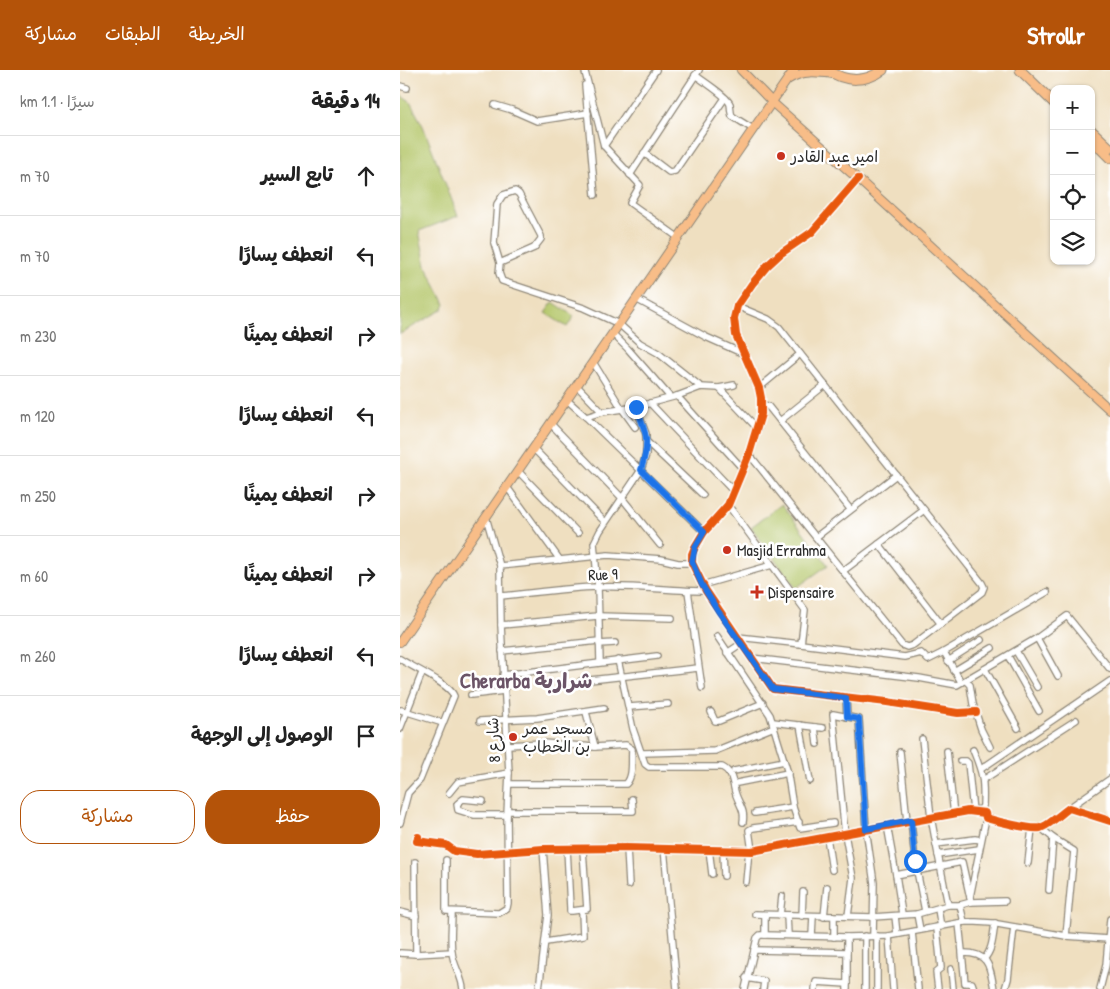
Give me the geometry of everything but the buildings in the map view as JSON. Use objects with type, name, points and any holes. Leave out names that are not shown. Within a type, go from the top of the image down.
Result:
[{"type":"highway","points":[[835,71],[850,75],[862,75],[875,70]]},
{"type":"highway","points":[[835,71],[850,80],[859,80],[870,78],[883,70]]},
{"type":"highway","points":[[1020,70],[1050,99]]},
{"type":"highway","points":[[1028,70],[1050,91]]},
{"type":"highway","points":[[1095,134],[1110,148]]},
{"type":"highway","points":[[1095,143],[1110,158]]},
{"type":"main road","points":[[741,70],[772,101],[1110,410]]},
{"type":"main road","points":[[400,642],[794,70]]},
{"type":"main road","points":[[786,82],[794,76],[805,72],[835,71]]},
{"type":"street","points":[[604,146],[656,70]]},
{"type":"street","points":[[585,71],[604,146],[640,185],[630,203],[678,238]]},
{"type":"street","points":[[585,71],[595,195]]},
{"type":"street","points":[[630,175],[697,72],[730,103],[732,116],[753,129]]},
{"type":"street","points":[[400,86],[407,88]]},
{"type":"street","points":[[644,154],[669,172],[675,171],[726,98]]},
{"type":"street","points":[[495,105],[537,121],[588,113]]},
{"type":"street","points":[[858,179],[812,232],[780,254],[767,266],[737,306],[735,325],[739,343],[751,366],[759,388],[762,404],[758,429],[728,505],[704,532],[695,547],[692,562],[702,585],[771,687],[776,690],[920,706],[958,713],[976,712]]},
{"type":"street","points":[[500,263],[534,248],[541,239],[519,194],[515,191],[503,195],[497,204],[494,243],[500,263],[500,278],[505,283],[584,308],[619,324],[640,343],[658,353],[701,387]]},
{"type":"street","points":[[636,299],[706,337],[744,354]]},
{"type":"street","points":[[737,306],[776,324],[984,587],[981,593],[913,645],[908,646],[900,642],[749,454]]},
{"type":"street","points":[[613,334],[670,397]]},
{"type":"street","points":[[759,388],[800,354]]},
{"type":"street","points":[[593,362],[635,427]]},
{"type":"street","points":[[586,417],[602,412],[636,407],[677,396],[701,387],[719,388],[734,385]]},
{"type":"street","points":[[780,421],[825,385]]},
{"type":"street","points":[[577,386],[602,412]]},
{"type":"street","points":[[719,388],[758,429]]},
{"type":"street","points":[[677,396],[742,468]]},
{"type":"street","points":[[567,400],[704,532]]},
{"type":"street","points":[[650,403],[734,492]]},
{"type":"street","points":[[762,404],[768,406],[850,509]]},
{"type":"street","points":[[600,662],[598,587],[594,556],[596,538],[641,470],[646,455],[646,434],[636,407]]},
{"type":"street","points":[[550,423],[622,498],[660,545]]},
{"type":"street","points":[[647,442],[703,495]]},
{"type":"street","points":[[533,448],[605,522]]},
{"type":"street","points":[[518,471],[578,532]]},
{"type":"street","points":[[816,537],[896,475]]},
{"type":"street","points":[[507,487],[560,560]]},
{"type":"street","points":[[728,505],[805,610],[801,644]]},
{"type":"street","points":[[843,571],[924,510]]},
{"type":"street","name":"شارع 8","points":[[452,912],[499,913],[507,908],[508,903],[509,773],[503,675],[500,566],[486,517]]},
{"type":"street","points":[[879,544],[941,624]]},
{"type":"street","points":[[500,566],[594,556],[634,556],[678,563],[692,562]]},
{"type":"street","points":[[702,585],[772,565]]},
{"type":"street","name":"Rue 9","points":[[501,596],[598,587],[650,587],[706,591]]},
{"type":"street","points":[[688,591],[702,688]]},
{"type":"street","points":[[738,637],[905,657],[921,653],[928,660],[1047,592]]},
{"type":"street","points":[[501,625],[598,616],[672,618]]},
{"type":"street","points":[[752,658],[910,677],[957,685],[1037,638],[1067,616],[1110,669]]},
{"type":"street","points":[[716,636],[763,703],[773,725],[788,774],[793,807],[800,828],[833,823]]},
{"type":"street","points":[[1037,638],[1058,676]]},
{"type":"street","points":[[948,661],[981,640]]},
{"type":"street","points":[[502,651],[615,643]]},
{"type":"street","points":[[727,653],[742,643]]},
{"type":"street","points":[[905,657],[908,646]]},
{"type":"street","points":[[954,671],[992,648]]},
{"type":"street","points":[[1016,651],[1037,687]]},
{"type":"street","points":[[944,652],[954,671],[963,681],[970,685],[973,704],[981,730],[990,746]]},
{"type":"street","points":[[503,675],[657,656]]},
{"type":"street","points":[[1008,656],[1039,711]]},
{"type":"street","points":[[400,659],[436,680],[453,693],[454,700],[420,780],[408,793],[400,823]]},
{"type":"street","points":[[618,660],[633,729],[643,753],[645,764],[648,766],[722,767],[728,770],[732,777],[736,796],[743,807],[743,822]]},
{"type":"street","points":[[581,681],[698,668]]},
{"type":"street","points":[[985,669],[1018,728]]},
{"type":"street","points":[[400,729],[404,711],[422,673]]},
{"type":"street","points":[[981,769],[1110,681]]},
{"type":"street","points":[[471,695],[504,691]]},
{"type":"street","points":[[846,698],[847,717]]},
{"type":"street","points":[[711,712],[715,721],[718,721],[763,703]]},
{"type":"street","points":[[629,707],[668,704]]},
{"type":"street","points":[[480,721],[538,718],[604,708]]},
{"type":"street","points":[[404,711],[443,723]]},
{"type":"street","points":[[586,712],[595,747]]},
{"type":"street","points":[[848,916],[853,878],[845,834],[833,714],[859,719],[866,829],[874,883],[873,917],[878,989]]},
{"type":"street","points":[[984,780],[1076,720]]},
{"type":"street","points":[[643,753],[715,751],[773,725],[800,725],[823,728]]},
{"type":"street","points":[[800,725],[810,781]]},
{"type":"street","points":[[815,727],[817,744]]},
{"type":"street","points":[[922,739],[931,817],[948,905]]},
{"type":"street","points":[[508,745],[543,743],[595,747],[626,745],[632,749],[631,773],[628,782],[620,785],[509,784]]},
{"type":"street","points":[[418,837],[417,841],[446,845],[454,851],[477,854],[567,848],[583,850],[664,848],[750,850],[814,840],[931,817],[980,810],[984,780],[973,750]]},
{"type":"street","points":[[947,751],[954,815]]},
{"type":"street","points":[[900,752],[909,821],[925,911]]},
{"type":"street","points":[[734,771],[784,761]]},
{"type":"street","points":[[960,761],[968,763],[973,811]]},
{"type":"street","points":[[449,793],[458,782],[509,773]]},
{"type":"street","points":[[737,783],[788,774]]},
{"type":"street","points":[[986,818],[1040,828],[1110,779]]},
{"type":"street","points":[[483,801],[463,799],[458,804],[458,810],[474,815],[633,811],[632,798]]},
{"type":"street","points":[[755,813],[793,807]]},
{"type":"street","points":[[1069,808],[1110,821]]},
{"type":"street","points":[[970,901],[986,818],[985,813],[973,811]]},
{"type":"street","points":[[746,882],[750,850],[749,830],[798,822]]},
{"type":"street","points":[[888,825],[902,914]]},
{"type":"street","points":[[812,827],[814,840]]},
{"type":"street","points":[[1028,863],[1032,828]]},
{"type":"street","points":[[1040,828],[1074,851],[1066,936]]},
{"type":"street","points":[[827,837],[832,870]]},
{"type":"street","points":[[1049,890],[1053,838]]},
{"type":"street","points":[[936,844],[981,840]]},
{"type":"street","points":[[567,848],[570,910],[587,909],[583,850]]},
{"type":"street","points":[[627,848],[629,885]]},
{"type":"street","points":[[664,848],[677,989]]},
{"type":"street","points":[[540,989],[548,915],[543,849]]},
{"type":"street","points":[[709,849],[712,874]]},
{"type":"street","points":[[938,854],[979,849]]},
{"type":"street","points":[[723,850],[724,876]]},
{"type":"street","points":[[446,860],[446,910],[452,912],[452,952],[464,989]]},
{"type":"street","points":[[415,862],[416,954]]},
{"type":"street","points":[[896,875],[962,862],[970,901]]},
{"type":"street","points":[[824,916],[827,887]]},
{"type":"street","points":[[802,916],[803,892]]},
{"type":"street","points":[[780,915],[782,896]]},
{"type":"street","points":[[755,914],[834,917],[895,916],[917,914],[948,905],[960,905],[970,901],[1004,901]]},
{"type":"street","points":[[960,905],[962,952]]},
{"type":"street","points":[[938,909],[941,968],[936,972],[938,989]]},
{"type":"street","points":[[546,942],[583,936],[582,910]]},
{"type":"street","points":[[400,912],[416,916]]},
{"type":"street","points":[[917,914],[920,930]]},
{"type":"street","points":[[765,915],[765,935]]},
{"type":"street","points":[[787,915],[788,935]]},
{"type":"street","points":[[812,936],[813,916]]},
{"type":"street","points":[[895,916],[897,934]]},
{"type":"street","points":[[834,917],[834,937]]},
{"type":"street","points":[[1100,989],[1108,965],[1110,919]]},
{"type":"street","points":[[745,989],[746,978],[757,938],[760,935],[847,938],[889,936],[961,923],[995,923],[1066,936],[1109,938]]},
{"type":"street","points":[[984,959],[990,950],[995,923]]},
{"type":"street","points":[[1006,989],[1014,927]]},
{"type":"street","points":[[912,932],[918,989]]},
{"type":"street","points":[[865,936],[866,989]]},
{"type":"street","points":[[889,936],[893,989]]},
{"type":"street","points":[[816,989],[816,982],[847,987],[847,938]]},
{"type":"street","points":[[754,950],[847,952]]},
{"type":"street","points":[[400,953],[452,952]]},
{"type":"street","points":[[974,989],[972,983],[965,983],[962,953],[972,953],[984,959],[990,967],[994,989]]},
{"type":"street","points":[[951,969],[953,989]]},
{"type":"street","points":[[746,978],[764,981],[763,989]]},
{"type":"green space","points":[[400,95],[410,102],[423,126],[458,216],[419,231],[426,266],[445,304],[443,309],[400,334]]},
{"type":"green space","points":[[553,302],[574,316],[567,327],[545,313]]},
{"type":"green space","points":[[782,504],[828,565],[796,588],[751,527]]},
{"type":"cycle path","points":[[858,179],[812,232],[780,254],[767,266],[737,306],[734,318],[736,335],[759,388],[761,414],[749,454],[728,505],[704,532],[692,554],[692,563],[706,591],[773,689],[887,702],[958,713],[976,712]]},
{"type":"cycle path","points":[[418,837],[417,841],[446,845],[454,851],[477,854],[543,849],[627,848],[752,851],[968,811],[985,813],[986,818],[997,821],[1036,828],[1047,825],[1069,808],[1110,821]]},
{"type":"place","name":"امير عبد القادر","points":[[781,156]]},
{"type":"place","name":"Masjid Errahma","points":[[727,550]]},
{"type":"place","name":"Dispensaire","points":[[757,592]]},
{"type":"place","name":"مسجد عمر بن الخطاب","points":[[513,737]]},
{"type":"district","name":"Cherarba شراربة","points":[[526,680]]},
{"type":"route","points":[[636,407],[647,442],[646,455],[641,470],[704,532],[692,554],[692,562],[702,585],[773,689],[846,698],[847,717],[859,719],[866,829],[911,820],[915,861]]}]
